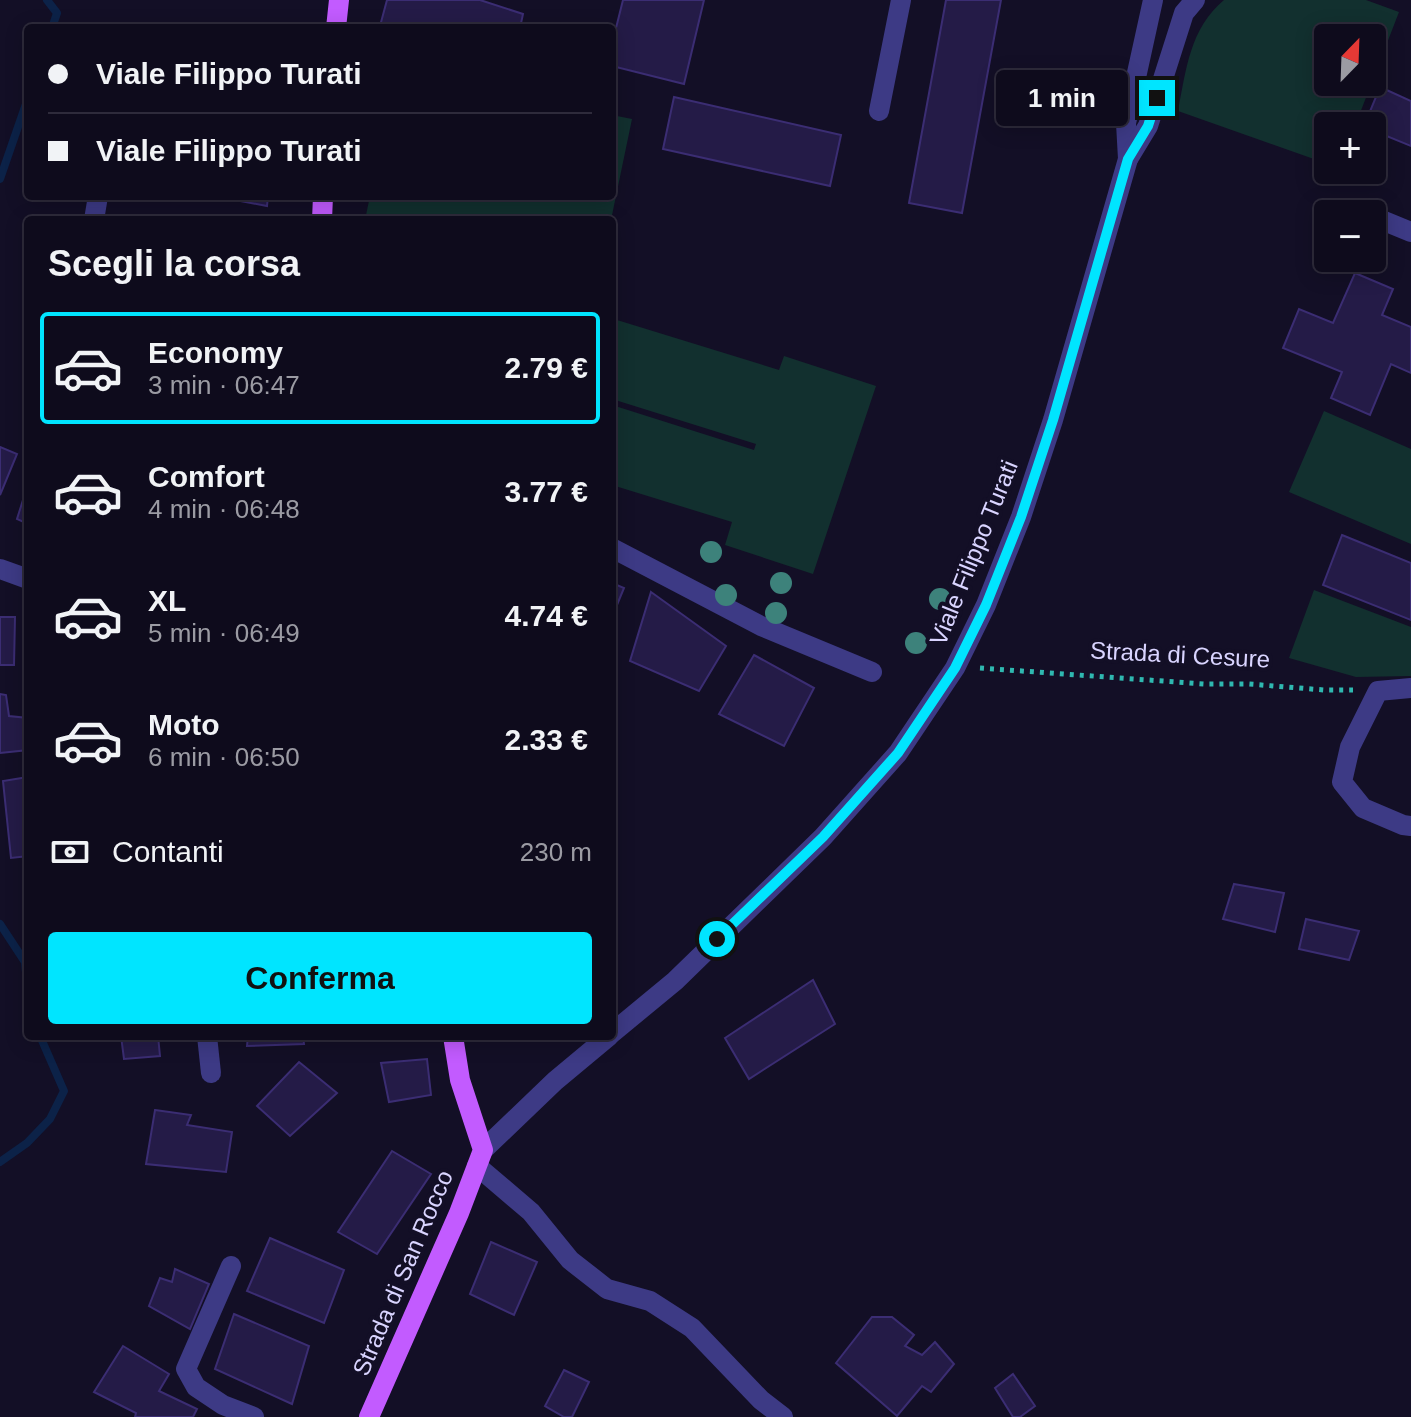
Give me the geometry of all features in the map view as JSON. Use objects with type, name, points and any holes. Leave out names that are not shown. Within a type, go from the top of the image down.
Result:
[{"type":"main road","points":[[336,24],[339,0]]},
{"type":"main road","points":[[454,1040],[460,1080],[480,1158]]},
{"type":"main road","name":"Strada di San Rocco","points":[[369,1417],[480,1158]]},
{"type":"street","points":[[879,111],[901,0]]},
{"type":"street","name":"Viale Filippo Turati","points":[[1128,159],[1126,123],[1153,0]]},
{"type":"street","name":"Viale Filippo Turati","points":[[616,1029],[675,981],[823,837],[898,753],[955,668],[986,605],[1021,517],[1053,420],[1128,159],[1148,126],[1184,13],[1195,0]]},
{"type":"street","points":[[1386,222],[1411,232]]},
{"type":"street","points":[[616,550],[761,626],[872,672]]},
{"type":"street","points":[[0,569],[24,578]]},
{"type":"street","points":[[1411,688],[1378,691],[1350,747],[1342,782],[1363,808],[1411,826]]},
{"type":"street","points":[[207,1040],[211,1073]]},
{"type":"street","name":"Viale Filippo Turati","points":[[480,1158],[555,1081],[603,1040]]},
{"type":"street","points":[[480,1158],[531,1212],[570,1260],[607,1289],[650,1301],[692,1328],[761,1400],[783,1417]]},
{"type":"street","points":[[231,1266],[186,1369],[196,1387],[220,1411],[254,1417]]},
{"type":"path","name":"Strada di Cesure","points":[[979,668],[1204,684],[1378,691]]},
{"type":"green space","points":[[1224,0],[1366,0],[1399,12],[1386,46],[1386,24],[1314,24],[1314,96],[1367,96],[1360,112],[1314,112],[1314,159],[1178,111],[1191,51],[1213,11]]},
{"type":"green space","points":[[616,116],[632,119],[616,196]]},
{"type":"green space","points":[[369,200],[615,200],[612,216],[366,216]]},
{"type":"green space","points":[[617,320],[779,370],[784,356],[876,386],[813,574],[725,545],[732,522],[616,486],[616,406],[754,450],[756,444],[616,400]]},
{"type":"green space","points":[[1324,411],[1411,449],[1411,544],[1289,492]]},
{"type":"green space","points":[[1314,590],[1411,627],[1411,676],[1356,677],[1289,658]]},
{"type":"building","points":[[387,0],[480,0],[523,14],[521,24],[381,24]]},
{"type":"building","points":[[623,0],[704,0],[684,84],[616,67],[616,28]]},
{"type":"building","points":[[946,0],[1001,0],[962,213],[909,203]]},
{"type":"building","points":[[1386,90],[1411,101],[1411,146],[1386,136],[1386,112],[1370,112],[1376,96],[1386,96]]},
{"type":"building","points":[[674,97],[841,135],[830,186],[663,149]]},
{"type":"building","points":[[235,200],[268,200],[267,206]]},
{"type":"building","points":[[1355,273],[1393,289],[1382,315],[1411,327],[1411,373],[1391,364],[1370,415],[1331,398],[1342,372],[1283,348],[1299,309],[1333,323]]},
{"type":"building","points":[[0,447],[17,454],[0,495]]},
{"type":"building","points":[[24,497],[24,522],[17,519]]},
{"type":"building","points":[[1342,535],[1411,563],[1411,620],[1323,585]]},
{"type":"building","points":[[616,585],[624,588],[616,607]]},
{"type":"building","points":[[651,592],[726,646],[699,691],[630,661]]},
{"type":"building","points":[[0,617],[15,617],[14,665],[0,665]]},
{"type":"building","points":[[754,655],[814,688],[784,746],[719,714]]},
{"type":"building","points":[[0,694],[6,695],[9,716],[24,718],[24,750],[0,753]]},
{"type":"building","points":[[24,778],[24,856],[11,858],[3,781]]},
{"type":"building","points":[[1234,884],[1284,893],[1275,932],[1223,919]]},
{"type":"building","points":[[1306,919],[1359,931],[1349,960],[1299,949]]},
{"type":"building","points":[[813,980],[835,1024],[749,1079],[725,1038]]},
{"type":"building","points":[[122,1040],[158,1040],[160,1056],[124,1059]]},
{"type":"building","points":[[248,1040],[304,1040],[304,1044],[247,1046]]},
{"type":"building","points":[[427,1059],[431,1095],[389,1102],[381,1063]]},
{"type":"building","points":[[299,1062],[337,1093],[290,1136],[257,1106]]},
{"type":"building","points":[[155,1110],[191,1115],[187,1125],[232,1132],[226,1172],[146,1164]]},
{"type":"building","points":[[392,1151],[431,1174],[377,1254],[338,1232]]},
{"type":"building","points":[[270,1238],[344,1270],[324,1323],[247,1291]]},
{"type":"building","points":[[491,1242],[537,1262],[514,1315],[470,1294]]},
{"type":"building","points":[[175,1269],[209,1284],[190,1329],[149,1306],[160,1278],[172,1282]]},
{"type":"building","points":[[234,1314],[309,1346],[292,1404],[215,1369]]},
{"type":"building","points":[[872,1317],[892,1317],[914,1335],[905,1346],[922,1355],[935,1342],[954,1364],[931,1392],[922,1386],[897,1416],[836,1363]]},
{"type":"building","points":[[123,1346],[169,1374],[159,1391],[197,1409],[193,1417],[135,1417],[136,1413],[94,1392]]},
{"type":"building","points":[[564,1370],[589,1382],[572,1417],[564,1417],[545,1406]]},
{"type":"building","points":[[1013,1374],[1035,1406],[1020,1417],[1013,1417],[995,1388]]},
{"type":"waterway","points":[[47,0],[57,13],[53,24]]},
{"type":"waterway","points":[[0,179],[24,110]]},
{"type":"waterway","points":[[0,924],[24,960]]},
{"type":"waterway","points":[[0,1162],[27,1143],[50,1119],[64,1091],[42,1040]]},
{"type":"route","points":[[717,939],[823,837],[898,753],[955,668],[986,605],[1021,517],[1053,420],[1128,159],[1148,126],[1157,98]]}]
